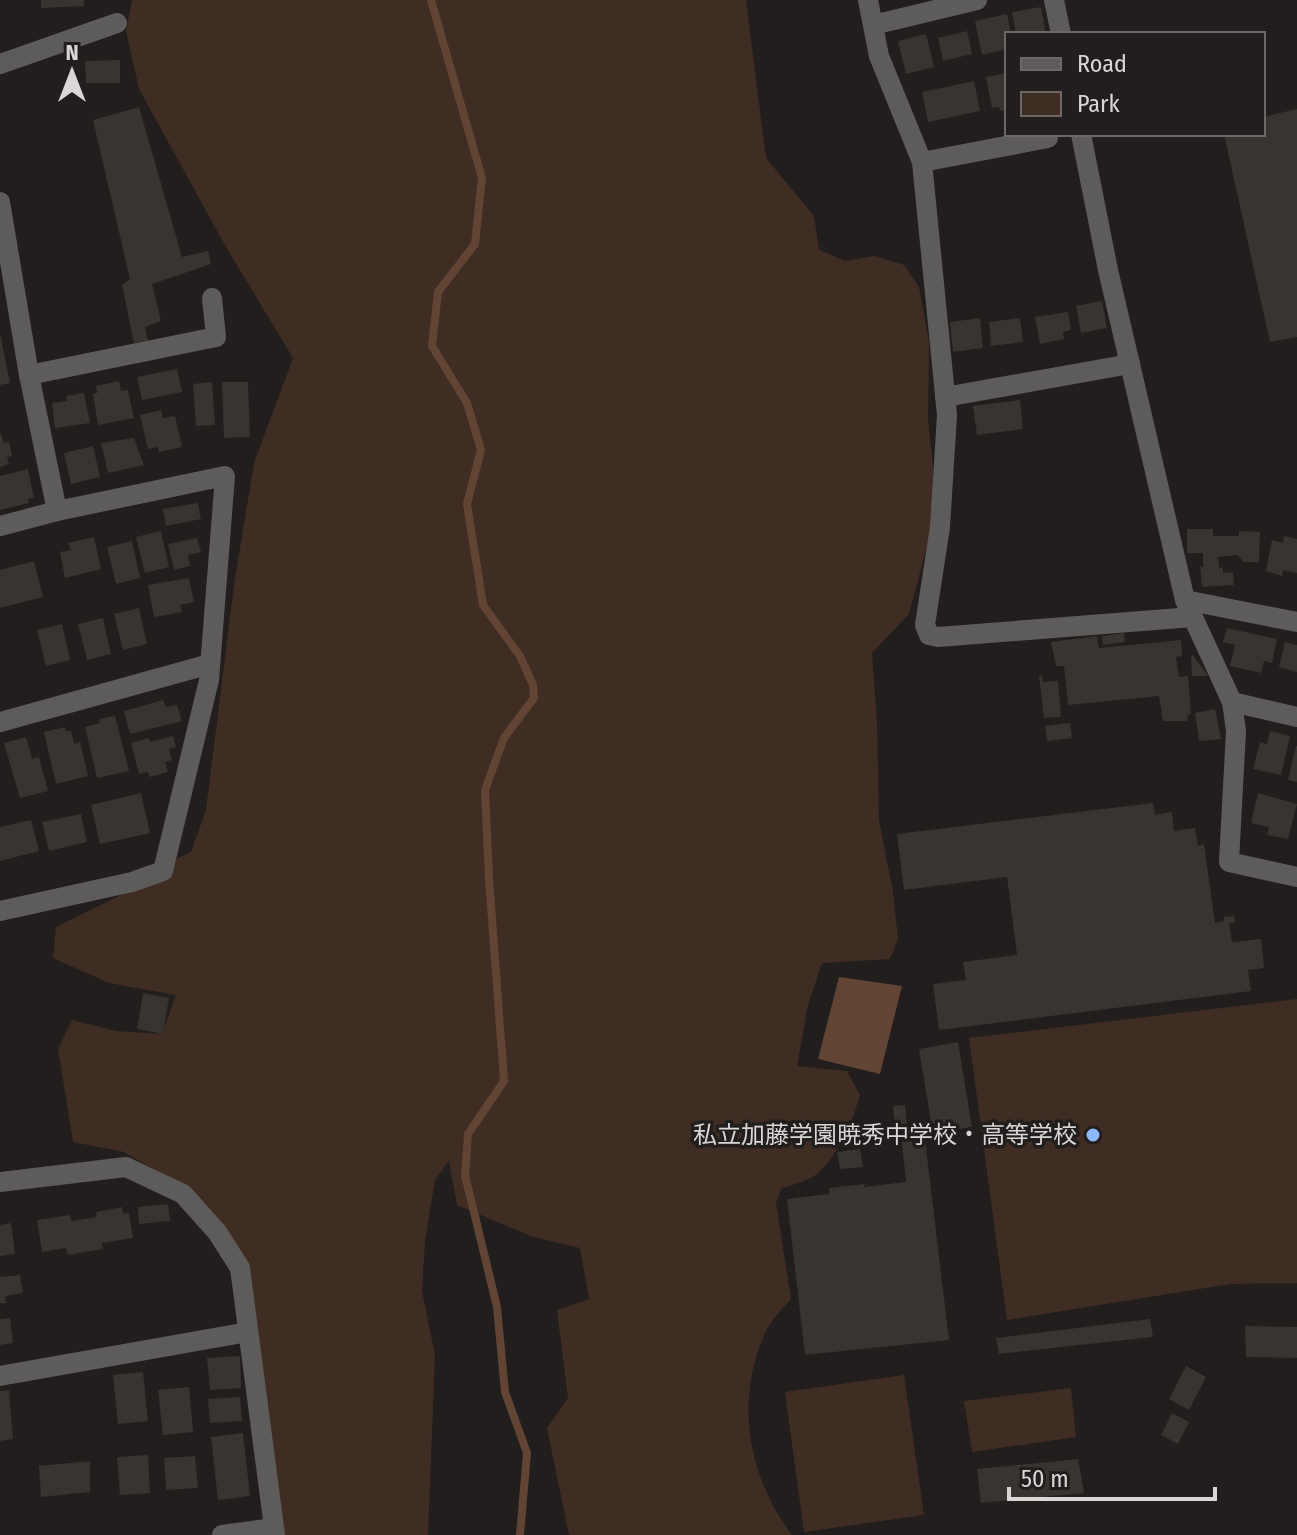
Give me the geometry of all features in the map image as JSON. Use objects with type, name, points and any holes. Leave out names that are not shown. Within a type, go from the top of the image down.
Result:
[{"type":"street","points":[[868,0],[879,56],[922,162],[947,415],[940,527],[925,625],[929,635],[938,637],[1189,608],[1297,622]]},
{"type":"street","points":[[873,25],[977,0]]},
{"type":"street","points":[[1054,0],[1061,32]]},
{"type":"street","points":[[0,64],[117,23]]},
{"type":"street","points":[[1081,136],[1130,364],[1189,608],[1232,702],[1236,731],[1229,862],[1297,877]]},
{"type":"street","points":[[922,162],[1048,138]]},
{"type":"street","points":[[0,202],[8,291],[57,511]]},
{"type":"street","points":[[29,375],[216,337],[212,298]]},
{"type":"street","points":[[945,397],[1130,364]]},
{"type":"street","points":[[0,526],[225,476],[209,680],[163,871],[132,882],[0,911]]},
{"type":"street","points":[[0,722],[210,664]]},
{"type":"street","points":[[1232,702],[1297,717]]},
{"type":"street","points":[[0,1182],[126,1167],[183,1194],[217,1232],[240,1268],[274,1531],[222,1535]]},
{"type":"street","points":[[0,1376],[248,1332]]},
{"type":"green space","points":[[132,0],[746,0],[766,158],[814,216],[819,250],[845,261],[875,256],[904,265],[919,287],[929,342],[928,418],[934,519],[909,614],[872,653],[879,820],[893,892],[898,939],[890,959],[822,963],[808,1005],[797,1066],[847,1071],[860,1095],[844,1138],[825,1166],[804,1181],[781,1189],[776,1203],[791,1299],[767,1329],[751,1382],[750,1435],[756,1462],[764,1487],[792,1535],[569,1535],[547,1428],[568,1398],[557,1310],[589,1299],[580,1248],[533,1237],[457,1205],[449,1161],[435,1180],[425,1241],[422,1291],[435,1355],[428,1535],[282,1535],[241,1260],[173,1181],[124,1152],[73,1142],[58,1049],[72,1020],[116,1031],[162,1034],[176,995],[109,983],[53,958],[56,927],[143,884],[160,867],[191,852],[206,810],[234,585],[254,463],[293,358],[226,247],[139,89],[126,31]]},
{"type":"green space","points":[[1297,999],[1297,1283],[1230,1284],[1007,1320],[969,1038]]},
{"type":"green space","points":[[904,1375],[924,1515],[804,1532],[785,1392]]},
{"type":"green space","points":[[1071,1388],[1076,1437],[972,1452],[964,1401]]},
{"type":"shaded area","points":[[839,977],[902,986],[880,1074],[818,1059]]},
{"type":"building","points":[[41,0],[84,0],[84,6],[41,8]]},
{"type":"building","points":[[1041,7],[1046,32],[1016,32],[1012,12]]},
{"type":"building","points":[[1007,14],[1011,32],[1005,32],[1005,49],[982,55],[975,21]]},
{"type":"building","points":[[967,31],[972,54],[943,61],[938,38]]},
{"type":"building","points":[[926,34],[934,67],[906,74],[898,41]]},
{"type":"building","points":[[120,60],[120,83],[86,83],[85,61]]},
{"type":"building","points":[[1005,73],[1005,110],[992,108],[986,77]]},
{"type":"building","points":[[974,81],[980,111],[928,122],[922,92]]},
{"type":"building","points":[[139,107],[182,257],[208,251],[211,264],[152,284],[161,321],[145,327],[148,341],[134,343],[122,285],[130,279],[93,120]]},
{"type":"building","points":[[1297,109],[1297,337],[1270,342],[1224,136],[1265,136],[1265,117]]},
{"type":"building","points":[[1102,301],[1107,328],[1081,333],[1076,306]]},
{"type":"building","points":[[1068,312],[1071,330],[1063,332],[1064,339],[1040,344],[1035,317]]},
{"type":"building","points":[[980,318],[983,348],[953,352],[950,322]]},
{"type":"building","points":[[1020,318],[1023,342],[991,346],[989,322]]},
{"type":"building","points":[[0,333],[10,383],[0,385]]},
{"type":"building","points":[[177,369],[182,392],[142,400],[137,377]]},
{"type":"building","points":[[119,381],[121,391],[128,390],[134,418],[98,425],[93,394],[97,393],[96,386]]},
{"type":"building","points":[[212,382],[215,425],[196,426],[193,384]]},
{"type":"building","points":[[222,382],[248,382],[250,437],[224,438]]},
{"type":"building","points":[[84,393],[90,423],[55,428],[52,403],[67,401],[66,396]]},
{"type":"building","points":[[1020,400],[1023,429],[977,435],[973,406]]},
{"type":"building","points":[[161,410],[163,418],[175,416],[182,447],[159,452],[158,447],[148,449],[140,415]]},
{"type":"building","points":[[0,432],[4,443],[9,442],[12,456],[7,457],[9,464],[0,467]]},
{"type":"building","points":[[134,438],[144,465],[108,473],[101,443]]},
{"type":"building","points":[[93,446],[100,477],[71,484],[64,453]]},
{"type":"building","points":[[28,469],[34,498],[28,499],[29,503],[0,510],[0,476]]},
{"type":"building","points":[[198,503],[201,519],[166,526],[163,509]]},
{"type":"building","points":[[1187,529],[1213,529],[1213,536],[1239,536],[1239,531],[1260,532],[1259,562],[1243,562],[1238,555],[1218,557],[1223,573],[1233,572],[1234,585],[1202,587],[1200,566],[1203,567],[1203,553],[1187,553]]},
{"type":"building","points":[[161,531],[169,567],[145,573],[136,537]]},
{"type":"building","points":[[1284,536],[1297,539],[1297,573],[1283,570],[1282,576],[1266,571],[1272,540],[1283,543]]},
{"type":"building","points":[[94,537],[101,569],[65,578],[60,552],[71,550],[68,543]]},
{"type":"building","points":[[197,538],[201,552],[188,555],[190,566],[174,570],[168,544]]},
{"type":"building","points":[[132,541],[140,578],[116,584],[107,547]]},
{"type":"building","points":[[34,561],[43,597],[0,608],[0,570]]},
{"type":"building","points":[[189,578],[194,602],[180,605],[182,612],[154,617],[148,585]]},
{"type":"building","points":[[139,608],[147,644],[123,650],[114,614]]},
{"type":"building","points":[[103,618],[111,654],[87,660],[78,624]]},
{"type":"building","points":[[62,624],[70,660],[46,666],[37,630]]},
{"type":"building","points":[[1227,628],[1277,639],[1272,663],[1264,661],[1261,673],[1230,666],[1235,645],[1223,642]]},
{"type":"building","points":[[1124,633],[1125,642],[1103,645],[1102,636]]},
{"type":"building","points":[[1097,636],[1099,648],[1181,640],[1182,656],[1176,657],[1179,677],[1188,676],[1191,714],[1187,721],[1163,721],[1159,696],[1068,705],[1064,666],[1056,666],[1051,642]]},
{"type":"building","points":[[1285,642],[1297,645],[1297,672],[1279,667]]},
{"type":"building","points":[[1193,655],[1208,676],[1192,676]]},
{"type":"building","points":[[1039,676],[1042,676],[1043,682],[1058,681],[1061,717],[1044,718]]},
{"type":"building","points":[[163,700],[166,707],[177,705],[182,721],[130,734],[124,711]]},
{"type":"building","points":[[1215,709],[1221,739],[1199,741],[1195,713]]},
{"type":"building","points":[[115,716],[129,771],[97,778],[85,727],[100,723],[99,719]]},
{"type":"building","points":[[1070,723],[1072,738],[1047,741],[1045,726]]},
{"type":"building","points":[[65,727],[66,731],[71,731],[74,744],[80,742],[88,776],[56,784],[44,732]]},
{"type":"building","points":[[1270,731],[1290,736],[1281,775],[1253,769],[1260,742],[1267,744]]},
{"type":"building","points":[[173,736],[176,747],[169,749],[172,760],[165,762],[168,772],[149,777],[148,772],[139,774],[131,743]]},
{"type":"building","points":[[26,737],[32,759],[39,757],[48,791],[20,798],[4,743]]},
{"type":"building","points":[[1297,746],[1297,782],[1288,780]]},
{"type":"building","points":[[141,793],[150,833],[100,844],[91,805]]},
{"type":"building","points":[[1258,793],[1297,804],[1288,839],[1267,835],[1269,827],[1251,823]]},
{"type":"building","points":[[1153,803],[1155,815],[1172,812],[1174,831],[1195,828],[1198,846],[1204,844],[1215,923],[1224,921],[1224,917],[1234,916],[1235,923],[1229,923],[1232,942],[1261,939],[1264,968],[1248,970],[1251,991],[939,1030],[933,984],[966,980],[963,962],[1017,955],[1007,877],[904,890],[897,834]]},
{"type":"building","points":[[81,814],[87,842],[49,851],[42,822]]},
{"type":"building","points":[[31,820],[39,851],[0,861],[0,827]]},
{"type":"building","points":[[143,993],[169,998],[163,1034],[137,1029]]},
{"type":"building","points":[[958,1042],[972,1127],[933,1133],[919,1049]]},
{"type":"building","points":[[905,1105],[907,1125],[895,1126],[893,1106]]},
{"type":"building","points":[[924,1131],[949,1340],[805,1355],[787,1199],[829,1194],[829,1188],[906,1182],[901,1134]]},
{"type":"building","points":[[860,1149],[863,1167],[840,1169],[837,1152]]},
{"type":"building","points":[[168,1204],[170,1221],[139,1224],[138,1207]]},
{"type":"building","points":[[122,1207],[123,1214],[129,1213],[133,1238],[102,1243],[103,1249],[68,1255],[66,1248],[42,1252],[37,1220],[70,1215],[71,1221],[97,1217],[96,1212]]},
{"type":"building","points":[[11,1223],[15,1254],[0,1256],[0,1225]]},
{"type":"building","points":[[20,1275],[23,1293],[5,1296],[6,1303],[0,1303],[0,1277]]},
{"type":"building","points":[[10,1318],[13,1343],[0,1345],[0,1319]]},
{"type":"building","points":[[1150,1319],[1153,1337],[999,1354],[996,1338]]},
{"type":"building","points":[[1245,1326],[1297,1327],[1297,1358],[1246,1357]]},
{"type":"building","points":[[240,1356],[241,1388],[210,1390],[207,1358]]},
{"type":"building","points":[[1186,1366],[1206,1377],[1189,1410],[1169,1399]]},
{"type":"building","points":[[143,1372],[148,1421],[118,1424],[113,1375]]},
{"type":"building","points":[[189,1387],[193,1432],[163,1435],[158,1390]]},
{"type":"building","points":[[9,1390],[13,1439],[0,1441],[0,1391]]},
{"type":"building","points":[[240,1397],[242,1421],[210,1423],[208,1399]]},
{"type":"building","points":[[1172,1413],[1189,1422],[1178,1444],[1161,1435]]},
{"type":"building","points":[[243,1433],[250,1496],[218,1500],[211,1437]]},
{"type":"building","points":[[148,1455],[150,1493],[120,1495],[117,1457]]},
{"type":"building","points":[[195,1456],[198,1488],[166,1490],[164,1458]]},
{"type":"building","points":[[1078,1459],[1084,1493],[981,1503],[977,1469]]},
{"type":"building","points":[[90,1461],[90,1492],[41,1497],[39,1466]]},
{"type":"waterway","points":[[431,0],[482,178],[475,244],[438,292],[432,346],[467,403],[481,450],[467,504],[483,605],[520,656],[533,685],[534,698],[504,738],[485,790],[504,1081],[468,1134],[465,1175],[497,1307],[505,1392],[527,1453],[520,1535]]},
{"type":"place","name":"私立加藤学園暁秀中学校・高等学校","points":[[1093,1135]]}]
